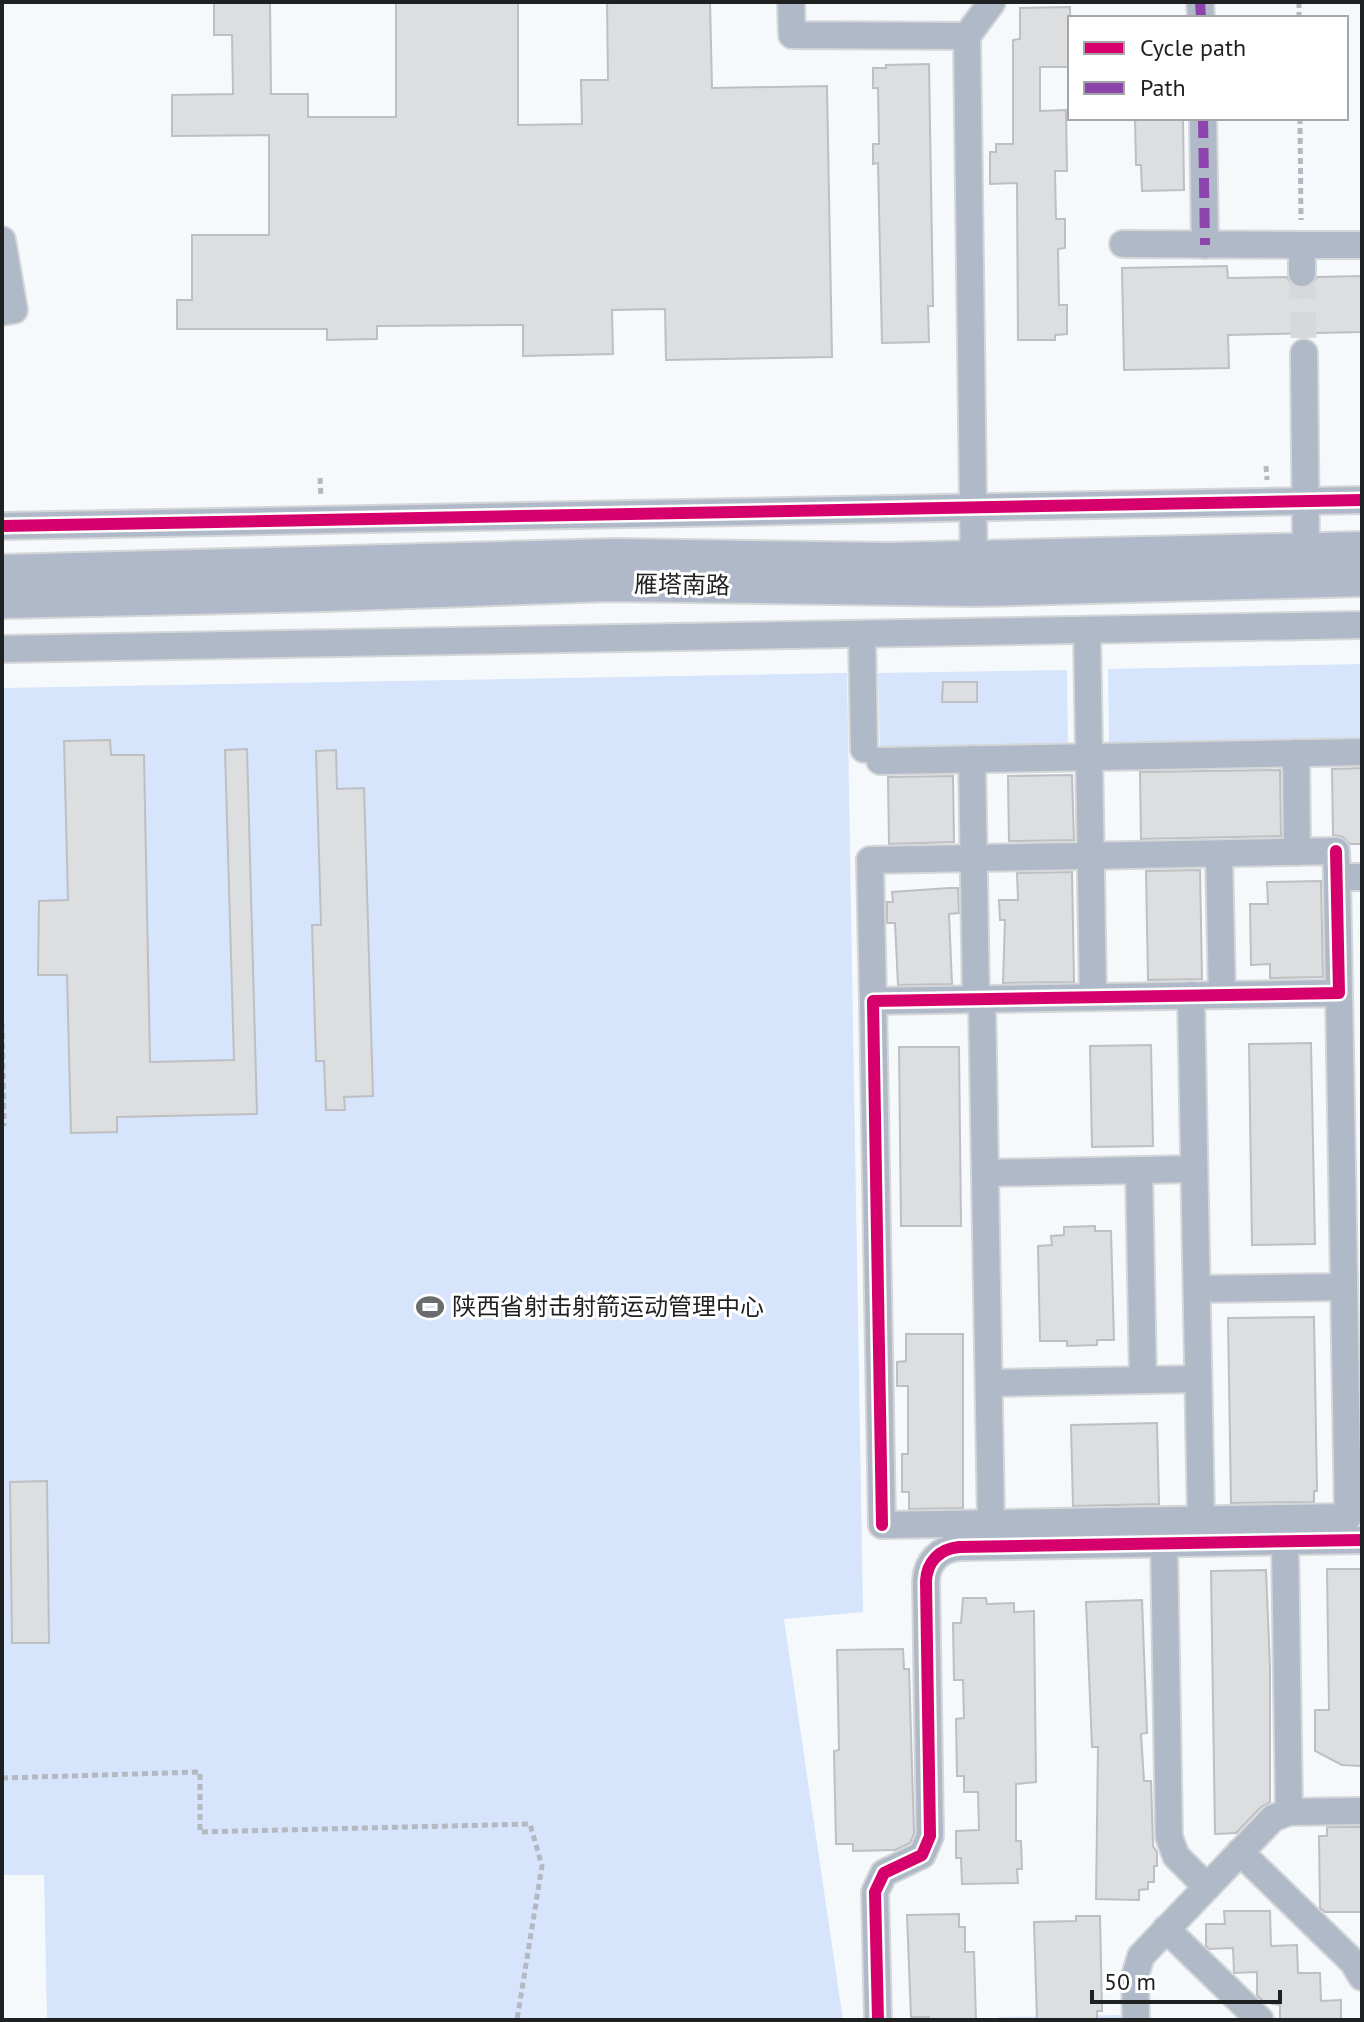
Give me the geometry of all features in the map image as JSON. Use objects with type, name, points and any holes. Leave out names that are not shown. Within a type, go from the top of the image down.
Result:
[{"type":"main road","name":"雁塔南路","points":[[2,572],[616,556],[889,560],[974,574],[1306,550],[1362,549]]},
{"type":"main road","name":"雁塔南路","points":[[2,601],[974,574],[1362,579]]},
{"type":"street","points":[[791,2],[792,35],[967,36]]},
{"type":"street","points":[[974,574],[967,36],[992,2]]},
{"type":"street","points":[[1203,120],[1205,245]]},
{"type":"street","points":[[2,240],[14,310],[2,312]]},
{"type":"street","points":[[1123,244],[1362,245]]},
{"type":"street","points":[[1302,245],[1302,273]]},
{"type":"street","points":[[1304,353],[1306,550]]},
{"type":"street","points":[[2,526],[1362,500]]},
{"type":"street","points":[[2,649],[1362,625]]},
{"type":"street","points":[[1087,630],[1093,997]]},
{"type":"street","points":[[862,634],[872,755],[972,759],[1362,752]]},
{"type":"street","points":[[1296,753],[1297,852]]},
{"type":"street","points":[[972,759],[985,1173],[991,1523]]},
{"type":"street","points":[[1297,852],[1345,868],[1339,993],[1351,1069],[1344,1287],[1348,1517],[882,1525],[870,860],[1219,854],[1297,852]]},
{"type":"street","points":[[1219,854],[1222,995]]},
{"type":"street","points":[[873,1001],[1339,993]]},
{"type":"street","points":[[1191,995],[1201,1519]]},
{"type":"street","points":[[985,1173],[1194,1169]]},
{"type":"street","points":[[1139,1170],[1143,1380]]},
{"type":"street","points":[[1197,1289],[1344,1287]]},
{"type":"street","points":[[989,1383],[1198,1379]]},
{"type":"street","points":[[878,2020],[875,1892],[884,1873],[922,1855],[930,1836],[926,1581],[931,1562],[940,1553],[952,1547],[1362,1540]]},
{"type":"street","points":[[1285,1541],[1289,1812]]},
{"type":"street","points":[[1164,1543],[1169,1837],[1176,1856],[1207,1887]]},
{"type":"street","points":[[1136,2020],[1137,1962],[1273,1818],[1289,1812],[1362,1811]]},
{"type":"street","points":[[1240,1852],[1353,1962],[1362,1977]]},
{"type":"street","points":[[1166,1929],[1260,2020]]},
{"type":"path","points":[[1300,120],[1302,245]]},
{"type":"path","points":[[2,1023],[4,1126]]},
{"type":"path","points":[[2,1778],[200,1772],[200,1832],[530,1824],[542,1866],[517,2020]]},
{"type":"shaded area","points":[[1362,664],[1362,740],[1109,744],[1108,669]]},
{"type":"shaded area","points":[[1067,670],[1068,745],[880,748],[878,673]]},
{"type":"shaded area","name":"陕西省射击射箭运动管理中心","points":[[847,673],[863,1612],[784,1619],[843,2020],[47,2020],[44,1875],[2,1875],[2,688]]},
{"type":"shaded area","points":[[1122,2015],[1123,2020],[998,2020],[998,2017]]},
{"type":"building","points":[[214,2],[270,2],[271,94],[308,94],[308,117],[396,117],[396,2],[518,2],[518,125],[582,124],[581,80],[608,80],[607,2],[710,2],[712,88],[827,86],[832,357],[666,360],[665,309],[612,310],[613,354],[523,356],[523,325],[377,326],[377,339],[327,340],[327,329],[177,329],[177,300],[192,300],[192,235],[269,235],[269,135],[172,136],[172,95],[233,94],[232,35],[214,35]]},
{"type":"building","points":[[1070,7],[1068,67],[1040,67],[1040,111],[1066,110],[1067,171],[1055,171],[1056,219],[1065,219],[1065,248],[1058,249],[1059,305],[1067,305],[1067,334],[1055,335],[1055,340],[1018,340],[1017,183],[990,184],[990,152],[996,152],[996,144],[1013,144],[1013,40],[1020,39],[1020,8]]},
{"type":"building","points":[[929,64],[933,306],[928,306],[929,342],[882,343],[878,163],[873,164],[873,144],[879,144],[878,88],[873,88],[873,68]]},
{"type":"building","points":[[1135,120],[1183,120],[1184,190],[1142,191],[1141,165],[1136,165]]},
{"type":"building","points":[[1227,266],[1228,278],[1287,277],[1293,286],[1301,289],[1311,286],[1317,277],[1362,276],[1362,332],[1228,335],[1229,368],[1124,370],[1122,268]]},
{"type":"building","points":[[943,682],[977,682],[977,702],[942,702]]},
{"type":"building","points":[[110,740],[111,755],[144,755],[150,1062],[234,1060],[225,750],[247,749],[257,1114],[117,1117],[117,1132],[71,1133],[67,975],[38,975],[39,901],[68,900],[64,741]]},
{"type":"building","points":[[336,750],[337,789],[364,788],[373,1096],[344,1097],[345,1110],[326,1110],[324,1061],[316,1061],[312,925],[321,925],[316,751]]},
{"type":"building","points":[[1362,768],[1362,844],[1350,844],[1343,837],[1333,835],[1332,769]]},
{"type":"building","points":[[1280,770],[1281,836],[1141,839],[1140,772]]},
{"type":"building","points":[[1072,775],[1074,840],[1009,841],[1008,776]]},
{"type":"building","points":[[953,776],[954,842],[889,844],[888,777]]},
{"type":"building","points":[[1200,870],[1202,979],[1148,980],[1146,871]]},
{"type":"building","points":[[1072,872],[1074,982],[1003,983],[1005,920],[1000,920],[999,900],[1018,900],[1017,873]]},
{"type":"building","points":[[1321,881],[1323,977],[1270,978],[1270,964],[1251,965],[1250,904],[1268,904],[1267,882]]},
{"type":"building","points":[[958,888],[959,913],[949,914],[952,984],[898,985],[895,923],[887,923],[887,902],[893,902],[892,892]]},
{"type":"building","points":[[1311,1043],[1315,1244],[1252,1245],[1249,1044]]},
{"type":"building","points":[[1151,1045],[1153,1146],[1092,1147],[1090,1046]]},
{"type":"building","points":[[899,1047],[959,1047],[961,1226],[901,1226]]},
{"type":"building","points":[[1095,1226],[1095,1231],[1111,1231],[1114,1340],[1097,1340],[1097,1345],[1067,1346],[1067,1341],[1040,1341],[1038,1246],[1052,1245],[1051,1236],[1064,1235],[1064,1227]]},
{"type":"building","points":[[1314,1317],[1317,1491],[1314,1491],[1314,1502],[1231,1503],[1228,1318]]},
{"type":"building","points":[[906,1334],[963,1334],[963,1508],[909,1509],[909,1492],[902,1492],[902,1454],[908,1454],[908,1386],[897,1386],[897,1362],[906,1361]]},
{"type":"building","points":[[1157,1423],[1159,1504],[1073,1506],[1071,1425]]},
{"type":"building","points":[[47,1481],[49,1643],[12,1643],[10,1482]]},
{"type":"building","points":[[1327,1569],[1362,1569],[1362,1766],[1342,1765],[1315,1751],[1315,1710],[1329,1710]]},
{"type":"building","points":[[1266,1570],[1270,1802],[1236,1833],[1215,1834],[1211,1571]]},
{"type":"building","points":[[963,1598],[986,1598],[987,1604],[1014,1603],[1014,1612],[1034,1611],[1036,1782],[1016,1784],[1016,1841],[1021,1841],[1022,1869],[1017,1869],[1018,1883],[962,1884],[961,1858],[956,1858],[956,1831],[979,1830],[978,1792],[964,1792],[964,1776],[957,1776],[956,1719],[964,1718],[963,1680],[954,1680],[953,1623],[961,1623]]},
{"type":"building","points":[[1142,1600],[1147,1733],[1141,1734],[1144,1781],[1151,1781],[1153,1846],[1157,1852],[1157,1866],[1154,1866],[1154,1882],[1148,1882],[1148,1889],[1139,1890],[1139,1900],[1096,1899],[1098,1747],[1092,1747],[1086,1602]]},
{"type":"building","points":[[903,1649],[904,1669],[909,1669],[914,1833],[910,1843],[895,1850],[853,1851],[853,1844],[836,1844],[834,1751],[839,1750],[837,1650]]},
{"type":"building","points":[[1327,1827],[1362,1827],[1362,1912],[1325,1912],[1320,1908],[1319,1836],[1327,1836]]},
{"type":"building","points":[[1224,1911],[1270,1911],[1271,1946],[1297,1945],[1298,1973],[1320,1973],[1321,2001],[1341,2000],[1341,2020],[1280,2020],[1280,2005],[1264,2002],[1257,1995],[1257,1972],[1234,1973],[1233,1948],[1209,1949],[1206,1946],[1206,1924],[1225,1924]]},
{"type":"building","points":[[959,1914],[959,1927],[965,1927],[965,1952],[974,1952],[976,2020],[911,2017],[907,1915]]},
{"type":"building","points":[[1076,1916],[1100,1916],[1102,2011],[1097,2011],[1097,2020],[1037,2020],[1034,1922],[1076,1921]]},
{"type":"tunnel","points":[[1302,273],[1304,353]]},
{"type":"marked path","points":[[1200,2],[1201,16]]},
{"type":"marked path","points":[[1203,120],[1205,245]]},
{"type":"cycle path","points":[[2,526],[1362,500]]},
{"type":"cycle path","points":[[882,1525],[873,1001],[1339,993],[1336,851]]},
{"type":"cycle path","points":[[878,2020],[875,1892],[884,1873],[922,1855],[930,1836],[926,1581],[935,1558],[946,1550],[959,1547],[1362,1540]]},
{"type":"place","name":"陕西省射击射箭运动管理中心","points":[[430,1307]]}]
